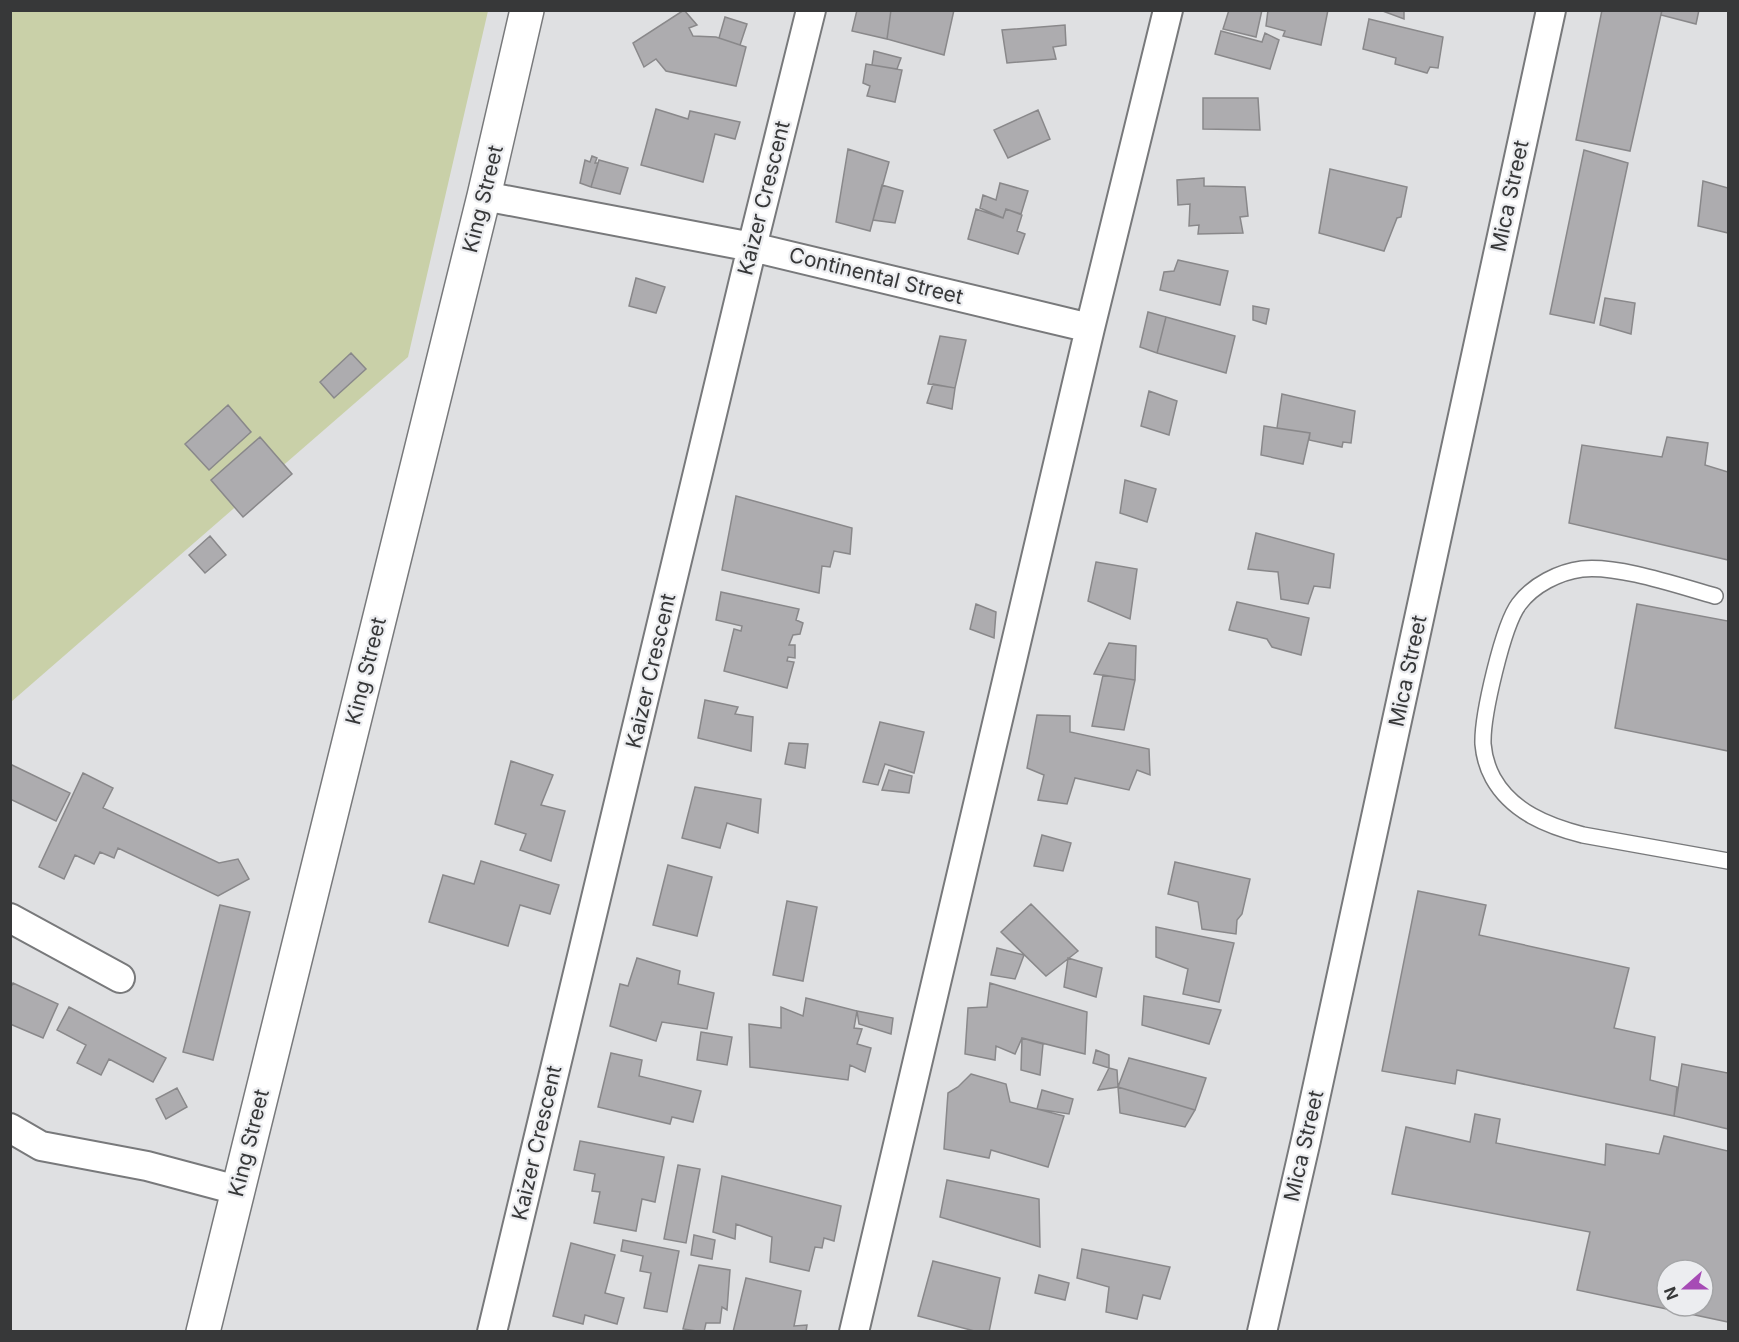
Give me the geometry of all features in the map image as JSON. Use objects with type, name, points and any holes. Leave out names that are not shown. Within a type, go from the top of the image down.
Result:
[{"type":"street","name":"King Street","points":[[203,1332],[484,196],[527,10]]},
{"type":"street","name":"Kaizer Crescent","points":[[492,1332],[811,10]]},
{"type":"street","points":[[854,1332],[1090,328],[1168,10]]},
{"type":"street","name":"Mica Street","points":[[1262,1332],[1306,1140],[1551,10]]},
{"type":"street","name":"Continental Street","points":[[484,196],[752,247],[1090,328]]},
{"type":"street","points":[[10,918],[120,978]]},
{"type":"street","points":[[10,1128],[41,1146],[147,1166],[237,1190]]},
{"type":"street","points":[[10,1153],[41,1146]]},
{"type":"lane","points":[[1715,596],[1606,569],[1582,569],[1545,582],[1520,602],[1508,625],[1490,695],[1483,741],[1484,756],[1494,779],[1515,805],[1530,816],[1562,830],[1583,835],[1728,861]]},
{"type":"green space","points":[[11,11],[488,11],[408,357],[11,702]]},
{"type":"building","points":[[684,10],[697,25],[689,28],[693,36],[716,37],[746,47],[736,86],[666,71],[656,59],[644,67],[633,43]]},
{"type":"building","points":[[857,10],[891,10],[887,39],[852,31]]},
{"type":"building","points":[[891,10],[954,10],[944,55],[887,39]]},
{"type":"building","points":[[1229,10],[1262,10],[1256,37],[1223,29]]},
{"type":"building","points":[[1268,10],[1328,10],[1321,45],[1283,36],[1285,31],[1266,26]]},
{"type":"building","points":[[1380,10],[1404,10],[1404,19]]},
{"type":"building","points":[[1602,10],[1662,10],[1630,151],[1576,140]]},
{"type":"building","points":[[1662,10],[1699,10],[1696,24],[1661,15]]},
{"type":"building","points":[[725,17],[747,24],[740,45],[719,38]]},
{"type":"building","points":[[1369,19],[1443,37],[1438,68],[1430,67],[1427,73],[1395,64],[1396,58],[1363,49]]},
{"type":"building","points":[[1065,25],[1066,45],[1053,47],[1056,59],[1007,63],[1002,30]]},
{"type":"building","points":[[1221,31],[1262,42],[1265,33],[1279,40],[1270,69],[1215,54]]},
{"type":"building","points":[[874,51],[901,58],[897,69],[872,65]]},
{"type":"building","points":[[866,64],[902,70],[895,102],[867,96],[870,86],[863,83]]},
{"type":"building","points":[[1203,98],[1258,98],[1260,130],[1203,129]]},
{"type":"building","points":[[656,109],[688,119],[690,111],[740,122],[735,139],[715,134],[703,182],[641,165]]},
{"type":"building","points":[[1038,110],[1050,139],[1008,158],[994,130]]},
{"type":"building","points":[[848,149],[889,162],[870,231],[836,222]]},
{"type":"building","points":[[1584,150],[1628,163],[1594,323],[1550,314]]},
{"type":"building","points":[[592,156],[597,158],[595,163],[598,163],[591,187],[580,183],[585,160],[590,162]]},
{"type":"building","points":[[599,160],[628,168],[620,194],[591,187]]},
{"type":"building","points":[[1330,169],[1407,187],[1401,217],[1397,218],[1384,251],[1319,233]]},
{"type":"building","points":[[1204,178],[1204,186],[1245,187],[1248,216],[1240,217],[1243,233],[1198,234],[1199,225],[1189,226],[1190,204],[1178,205],[1177,180]]},
{"type":"building","points":[[1703,181],[1728,188],[1728,233],[1698,226]]},
{"type":"building","points":[[1000,183],[1028,191],[1021,214],[1006,209],[1003,218],[980,208],[983,195],[996,200]]},
{"type":"building","points":[[882,185],[903,191],[895,223],[873,220]]},
{"type":"building","points":[[976,209],[1003,218],[1006,209],[1022,215],[1017,231],[1025,234],[1018,254],[968,239]]},
{"type":"building","points":[[1178,260],[1228,271],[1220,305],[1160,290],[1164,272],[1174,271]]},
{"type":"building","points":[[636,278],[665,287],[656,313],[629,306]]},
{"type":"building","points":[[1605,298],[1635,303],[1631,334],[1600,325]]},
{"type":"building","points":[[1253,306],[1269,309],[1266,324],[1253,320]]},
{"type":"building","points":[[1148,312],[1166,317],[1157,353],[1140,347]]},
{"type":"building","points":[[1166,317],[1235,336],[1226,373],[1157,353]]},
{"type":"building","points":[[940,336],[966,340],[955,388],[928,384]]},
{"type":"building","points":[[351,353],[366,369],[334,398],[320,382]]},
{"type":"building","points":[[933,384],[955,388],[952,409],[927,403]]},
{"type":"building","points":[[1149,391],[1177,401],[1169,435],[1141,426]]},
{"type":"building","points":[[1282,394],[1355,411],[1351,443],[1343,442],[1342,447],[1309,440],[1310,433],[1277,428]]},
{"type":"building","points":[[228,405],[251,432],[209,470],[185,444]]},
{"type":"building","points":[[1264,426],[1310,433],[1303,464],[1261,455]]},
{"type":"building","points":[[260,437],[292,474],[243,517],[211,480]]},
{"type":"building","points":[[1667,437],[1708,443],[1705,465],[1728,472],[1728,560],[1569,523],[1582,445],[1662,457]]},
{"type":"building","points":[[1125,480],[1156,489],[1147,522],[1120,513]]},
{"type":"building","points":[[736,496],[852,528],[850,554],[834,551],[830,567],[822,566],[819,593],[722,570]]},
{"type":"building","points":[[1256,533],[1334,554],[1330,588],[1314,586],[1308,604],[1281,599],[1278,572],[1248,569]]},
{"type":"building","points":[[210,536],[226,555],[205,573],[189,555]]},
{"type":"building","points":[[1096,562],[1137,569],[1130,619],[1088,601]]},
{"type":"building","points":[[721,592],[799,609],[796,620],[803,623],[800,634],[793,635],[789,645],[795,645],[795,658],[788,657],[787,661],[794,662],[787,688],[724,671],[734,629],[741,631],[742,626],[716,620]]},
{"type":"building","points":[[1237,602],[1309,618],[1301,655],[1272,647],[1267,639],[1229,630]]},
{"type":"building","points":[[976,604],[996,612],[994,638],[970,629]]},
{"type":"building","points":[[1637,604],[1728,621],[1728,751],[1615,728]]},
{"type":"building","points":[[1109,643],[1136,646],[1135,680],[1094,674]]},
{"type":"building","points":[[1103,675],[1135,680],[1124,730],[1092,726]]},
{"type":"building","points":[[705,700],[738,707],[735,714],[753,717],[751,751],[698,738]]},
{"type":"building","points":[[1037,715],[1070,716],[1070,732],[1149,749],[1150,775],[1137,770],[1129,790],[1075,778],[1067,804],[1038,800],[1044,775],[1027,768]]},
{"type":"building","points":[[880,722],[924,732],[914,773],[885,764],[878,785],[863,782]]},
{"type":"building","points":[[789,743],[808,744],[805,768],[785,764]]},
{"type":"building","points":[[511,761],[553,775],[541,805],[565,811],[551,861],[520,850],[526,834],[495,824]]},
{"type":"building","points":[[10,764],[70,793],[56,821],[10,799]]},
{"type":"building","points":[[889,770],[912,776],[909,793],[882,790]]},
{"type":"building","points":[[83,773],[113,788],[103,808],[219,863],[238,859],[249,879],[218,896],[118,848],[114,858],[100,852],[94,864],[75,855],[64,879],[39,867]]},
{"type":"building","points":[[695,787],[761,799],[758,833],[727,823],[720,848],[682,838]]},
{"type":"building","points":[[1042,835],[1071,843],[1063,871],[1034,866]]},
{"type":"building","points":[[481,861],[559,885],[550,914],[520,905],[508,946],[429,922],[443,875],[474,884]]},
{"type":"building","points":[[1175,862],[1250,879],[1242,914],[1237,920],[1236,934],[1202,929],[1198,902],[1168,894]]},
{"type":"building","points":[[668,865],[712,877],[697,936],[653,925]]},
{"type":"building","points":[[1418,891],[1486,905],[1479,935],[1629,968],[1614,1028],[1655,1037],[1650,1080],[1677,1087],[1674,1116],[1457,1070],[1455,1084],[1382,1071]]},
{"type":"building","points":[[787,901],[817,907],[803,981],[773,975]]},
{"type":"building","points":[[1031,904],[1078,951],[1046,976],[1001,932]]},
{"type":"building","points":[[220,905],[250,912],[213,1060],[183,1052]]},
{"type":"building","points":[[1156,927],[1234,943],[1219,1002],[1183,994],[1188,969],[1156,957]]},
{"type":"building","points":[[997,948],[1024,955],[1015,979],[991,975]]},
{"type":"building","points":[[637,958],[680,971],[678,984],[714,993],[707,1029],[662,1022],[656,1041],[610,1026],[620,984],[628,986]]},
{"type":"building","points":[[1068,958],[1102,968],[1096,997],[1064,987]]},
{"type":"building","points":[[13,983],[58,1004],[43,1038],[10,1024],[10,989]]},
{"type":"building","points":[[990,983],[1087,1012],[1085,1054],[1022,1038],[1015,1054],[996,1046],[995,1060],[965,1054],[968,1008],[987,1007]]},
{"type":"building","points":[[1144,996],[1221,1010],[1209,1044],[1142,1025]]},
{"type":"building","points":[[806,998],[857,1011],[854,1028],[862,1029],[857,1044],[871,1048],[865,1072],[850,1065],[848,1080],[750,1067],[749,1024],[781,1028],[781,1007],[803,1016]]},
{"type":"building","points":[[69,1007],[166,1058],[153,1082],[109,1059],[101,1075],[77,1063],[86,1045],[57,1030]]},
{"type":"building","points":[[857,1011],[893,1018],[891,1034],[859,1024]]},
{"type":"building","points":[[701,1032],[732,1037],[727,1065],[697,1060]]},
{"type":"building","points":[[1022,1038],[1043,1044],[1040,1075],[1021,1070]]},
{"type":"building","points":[[1096,1050],[1109,1055],[1109,1068],[1093,1063]]},
{"type":"building","points":[[611,1053],[642,1060],[639,1076],[701,1091],[693,1122],[672,1117],[670,1124],[598,1107]]},
{"type":"building","points":[[1129,1058],[1206,1078],[1195,1110],[1118,1087]]},
{"type":"building","points":[[1682,1064],[1728,1073],[1728,1129],[1674,1116]]},
{"type":"building","points":[[1109,1068],[1117,1070],[1118,1087],[1098,1090]]},
{"type":"building","points":[[971,1074],[1006,1084],[1010,1102],[1064,1116],[1048,1167],[991,1150],[989,1158],[944,1149],[948,1093]]},
{"type":"building","points":[[1118,1087],[1195,1110],[1185,1127],[1120,1113]]},
{"type":"building","points":[[177,1088],[187,1107],[166,1119],[156,1099]]},
{"type":"building","points":[[1042,1090],[1073,1099],[1069,1114],[1037,1109]]},
{"type":"building","points":[[1475,1114],[1500,1119],[1496,1143],[1605,1165],[1606,1144],[1659,1154],[1664,1136],[1728,1151],[1728,1322],[1709,1318],[1715,1318],[1715,1258],[1655,1258],[1655,1307],[1577,1290],[1590,1232],[1392,1194],[1406,1127],[1470,1142]]},
{"type":"building","points":[[580,1141],[664,1157],[655,1202],[642,1199],[636,1231],[594,1223],[600,1192],[592,1191],[595,1174],[574,1170]]},
{"type":"building","points":[[678,1165],[700,1169],[686,1243],[664,1239]]},
{"type":"building","points":[[722,1176],[841,1206],[834,1241],[824,1238],[822,1248],[815,1247],[809,1271],[770,1262],[772,1237],[736,1224],[735,1239],[713,1232]]},
{"type":"building","points":[[947,1180],[1039,1199],[1040,1247],[940,1217]]},
{"type":"building","points":[[694,1235],[715,1240],[712,1259],[691,1255]]},
{"type":"building","points":[[623,1240],[679,1251],[667,1312],[644,1308],[651,1273],[640,1271],[643,1256],[621,1251]]},
{"type":"building","points":[[571,1243],[615,1255],[605,1293],[624,1298],[617,1324],[585,1315],[583,1324],[553,1316]]},
{"type":"building","points":[[1082,1249],[1170,1267],[1160,1299],[1143,1295],[1137,1319],[1106,1312],[1109,1287],[1077,1278]]},
{"type":"building","points":[[933,1261],[1000,1278],[989,1332],[978,1332],[918,1316]]},
{"type":"building","points":[[699,1265],[730,1270],[727,1310],[722,1307],[720,1323],[706,1323],[704,1332],[683,1329]]},
{"type":"building","points":[[1039,1275],[1069,1283],[1065,1300],[1035,1293]]},
{"type":"building","points":[[746,1278],[801,1291],[794,1326],[807,1325],[806,1332],[733,1332]]}]
